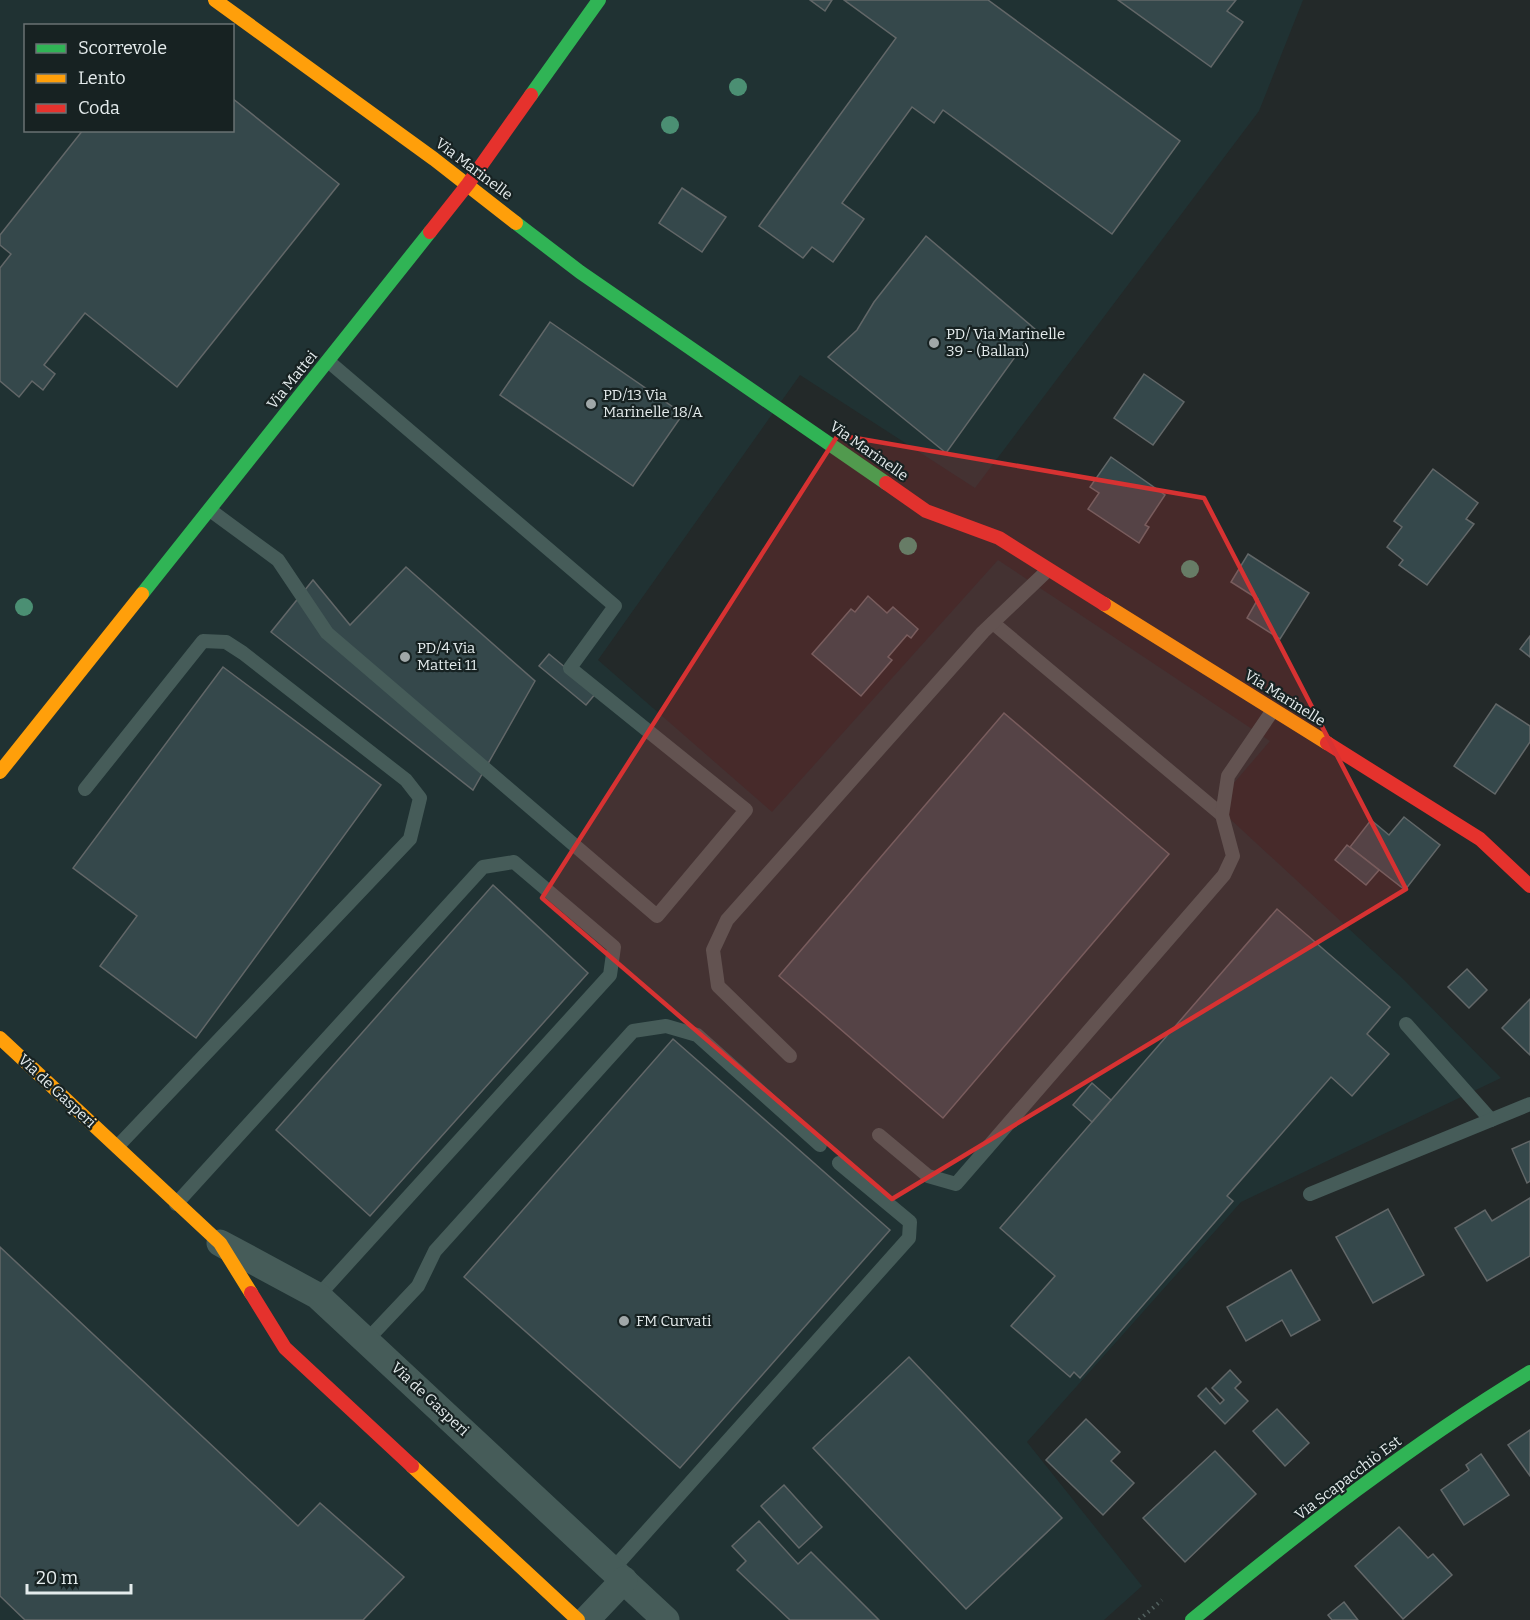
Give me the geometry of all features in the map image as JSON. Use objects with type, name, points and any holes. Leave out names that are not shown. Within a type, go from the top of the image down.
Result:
[{"type":"street","name":"Via Marinelle","points":[[215,0],[468,184],[580,272],[926,511],[999,538],[1480,839],[1530,886]]},
{"type":"street","name":"Via Mattei","points":[[0,772],[468,184],[599,0]]},
{"type":"street","name":"Via de Gasperi","points":[[0,1038],[220,1243],[318,1296],[666,1620]]},
{"type":"street","name":"Via de Gasperi","points":[[220,1243],[285,1348],[578,1620]]},
{"type":"street","name":"Via Scapacchiò Est","points":[[1192,1620],[1358,1488],[1495,1393],[1530,1372]]},
{"type":"street","points":[[586,1620],[619,1574]]},
{"type":"lane","points":[[210,510],[278,560],[327,633],[657,916],[746,810],[570,668],[615,606],[328,361]]},
{"type":"lane","points":[[790,1056],[718,986],[712,950],[727,920],[993,623],[1048,570]]},
{"type":"lane","points":[[993,623],[1222,815]]},
{"type":"lane","points":[[85,789],[203,641],[226,642],[243,653],[406,780],[420,798],[410,839],[117,1147]]},
{"type":"lane","points":[[879,1135],[928,1176],[956,1184],[1224,875],[1233,856],[1222,815],[1228,776],[1273,710]]},
{"type":"lane","points":[[176,1203],[483,867],[514,862],[614,947],[610,975],[318,1296]]},
{"type":"lane","points":[[1407,1024],[1491,1120]]},
{"type":"lane","points":[[367,1340],[418,1286],[435,1251],[633,1031],[666,1026],[697,1035],[820,1145]]},
{"type":"lane","points":[[1310,1194],[1530,1104]]},
{"type":"lane","points":[[619,1574],[909,1238],[910,1222],[839,1163]]},
{"type":"highlighted area","points":[[838,435],[1204,498],[1406,889],[892,1199],[542,898]]},
{"type":"shaded area","points":[[0,0],[1303,0],[1259,111],[975,488],[800,375],[598,660],[772,812],[998,560],[1270,741],[1215,805],[1401,977],[1501,1078],[1241,1202],[1027,1442],[1142,1586],[1104,1620],[0,1620]]},
{"type":"building","points":[[810,0],[832,0],[825,11]]},
{"type":"building","points":[[844,0],[988,0],[1180,141],[1112,234],[943,110],[934,123],[912,107],[842,203],[864,219],[833,262],[812,247],[803,258],[759,226],[896,38]]},
{"type":"building","points":[[1118,0],[1236,0],[1227,11],[1243,22],[1211,67]]},
{"type":"building","points":[[234,100],[339,184],[177,387],[85,313],[44,365],[55,374],[43,390],[32,381],[19,397],[0,381],[0,268],[11,254],[0,245],[0,235],[81,132],[234,132]]},
{"type":"building","points":[[682,188],[726,217],[702,252],[659,223]]},
{"type":"building","name":"PD/ Via Marinelle 39 - (Ballan)","points":[[926,236],[1035,329],[946,453],[828,357],[857,330],[874,302]]},
{"type":"building","name":"PD/13 Via Marinelle 18/A","points":[[550,322],[683,414],[633,486],[500,395]]},
{"type":"building","points":[[1144,374],[1184,402],[1153,445],[1114,418]]},
{"type":"building","points":[[1111,457],[1165,495],[1145,525],[1149,527],[1139,543],[1088,509],[1099,493],[1090,487]]},
{"type":"building","points":[[1433,469],[1478,503],[1466,519],[1474,524],[1427,585],[1399,565],[1403,560],[1387,547],[1402,527],[1394,521]]},
{"type":"building","points":[[1248,554],[1309,593],[1280,639],[1247,618],[1258,599],[1231,582]]},
{"type":"building","name":"PD/4 Via Mattei 11","points":[[406,567],[535,681],[473,790],[271,632],[313,580],[350,625]]},
{"type":"building","points":[[868,596],[887,613],[893,607],[918,629],[911,638],[907,635],[888,657],[892,660],[861,696],[812,654],[851,609],[855,612]]},
{"type":"building","points":[[1530,636],[1530,657],[1520,649]]},
{"type":"building","points":[[549,654],[596,693],[586,705],[539,666]]},
{"type":"building","points":[[223,667],[381,785],[196,1038],[100,966],[137,916],[73,868]]},
{"type":"building","points":[[1496,704],[1530,726],[1530,742],[1495,794],[1454,766]]},
{"type":"building","points":[[1004,713],[1169,854],[943,1118],[779,976]]},
{"type":"building","points":[[1404,817],[1440,845],[1405,890],[1350,847],[1371,820],[1389,835]]},
{"type":"building","points":[[1347,845],[1379,870],[1366,885],[1335,860]]},
{"type":"building","points":[[493,885],[588,973],[370,1216],[276,1130]]},
{"type":"building","points":[[1277,909],[1390,1007],[1367,1034],[1389,1054],[1352,1096],[1331,1077],[1227,1196],[1233,1201],[1080,1378],[1074,1372],[1070,1377],[1011,1326],[1055,1276],[1000,1228]]},
{"type":"building","points":[[1467,969],[1487,990],[1469,1008],[1448,987]]},
{"type":"building","points":[[1530,999],[1530,1055],[1502,1028]]},
{"type":"building","points":[[673,1039],[890,1230],[680,1468],[464,1277]]},
{"type":"building","points":[[1092,1083],[1111,1100],[1092,1122],[1073,1105]]},
{"type":"building","points":[[1530,1141],[1530,1181],[1527,1183],[1512,1149]]},
{"type":"building","points":[[1530,1198],[1530,1256],[1487,1281],[1455,1228],[1485,1210],[1492,1221]]},
{"type":"building","points":[[1388,1209],[1424,1275],[1373,1303],[1336,1237]]},
{"type":"building","points":[[0,1247],[298,1526],[320,1503],[404,1577],[363,1620],[25,1620],[0,1596]]},
{"type":"building","points":[[1291,1270],[1320,1320],[1291,1336],[1282,1320],[1246,1341],[1227,1307]]},
{"type":"building","points":[[909,1357],[1062,1518],[966,1609],[813,1448]]},
{"type":"building","points":[[1230,1370],[1241,1382],[1235,1388],[1248,1401],[1225,1424],[1198,1396],[1206,1388],[1220,1404],[1224,1400],[1212,1388]]},
{"type":"building","points":[[1277,1409],[1309,1443],[1285,1466],[1253,1431]]},
{"type":"building","points":[[1086,1419],[1120,1452],[1111,1461],[1134,1483],[1103,1515],[1046,1460]]},
{"type":"building","points":[[1530,1430],[1530,1476],[1508,1445]]},
{"type":"building","points":[[1215,1451],[1256,1494],[1185,1562],[1143,1518]]},
{"type":"building","points":[[1481,1454],[1509,1495],[1464,1525],[1441,1490],[1469,1470],[1466,1465]]},
{"type":"building","points":[[784,1485],[822,1527],[799,1548],[761,1506]]},
{"type":"building","points":[[759,1521],[798,1564],[811,1552],[879,1620],[790,1620],[737,1570],[746,1561],[732,1546]]},
{"type":"building","points":[[1399,1527],[1428,1558],[1433,1554],[1452,1575],[1403,1619],[1355,1566]]},
{"type":"building","points":[[1344,1602],[1358,1620],[1332,1620],[1328,1615]]},
{"type":"traffic: fast","points":[[531,95],[599,0]]},
{"type":"traffic: fast","points":[[516,223],[580,272],[886,483]]},
{"type":"traffic: fast","points":[[142,594],[430,232]]},
{"type":"traffic: fast","points":[[1192,1620],[1356,1490],[1442,1429],[1530,1372]]},
{"type":"traffic: slow","points":[[215,0],[434,159],[516,223]]},
{"type":"traffic: slow","points":[[0,772],[142,594]]},
{"type":"traffic: slow","points":[[1104,604],[1327,743]]},
{"type":"traffic: slow","points":[[0,1038],[220,1243],[251,1293]]},
{"type":"traffic: slow","points":[[412,1466],[578,1620]]},
{"type":"traffic: jam","points":[[430,232],[468,184],[531,95]]},
{"type":"traffic: jam","points":[[886,483],[926,511],[999,538],[1104,604]]},
{"type":"traffic: jam","points":[[1327,743],[1480,839],[1530,886]]},
{"type":"traffic: jam","points":[[251,1293],[285,1348],[412,1466]]},
{"type":"place","name":"PD/ Via Marinelle 39 - (Ballan)","points":[[934,343]]},
{"type":"place","name":"PD/13 Via Marinelle 18/A","points":[[591,404]]},
{"type":"place","name":"PD/4 Via Mattei 11","points":[[405,657]]},
{"type":"place","name":"FM Curvati","points":[[624,1321]]}]
